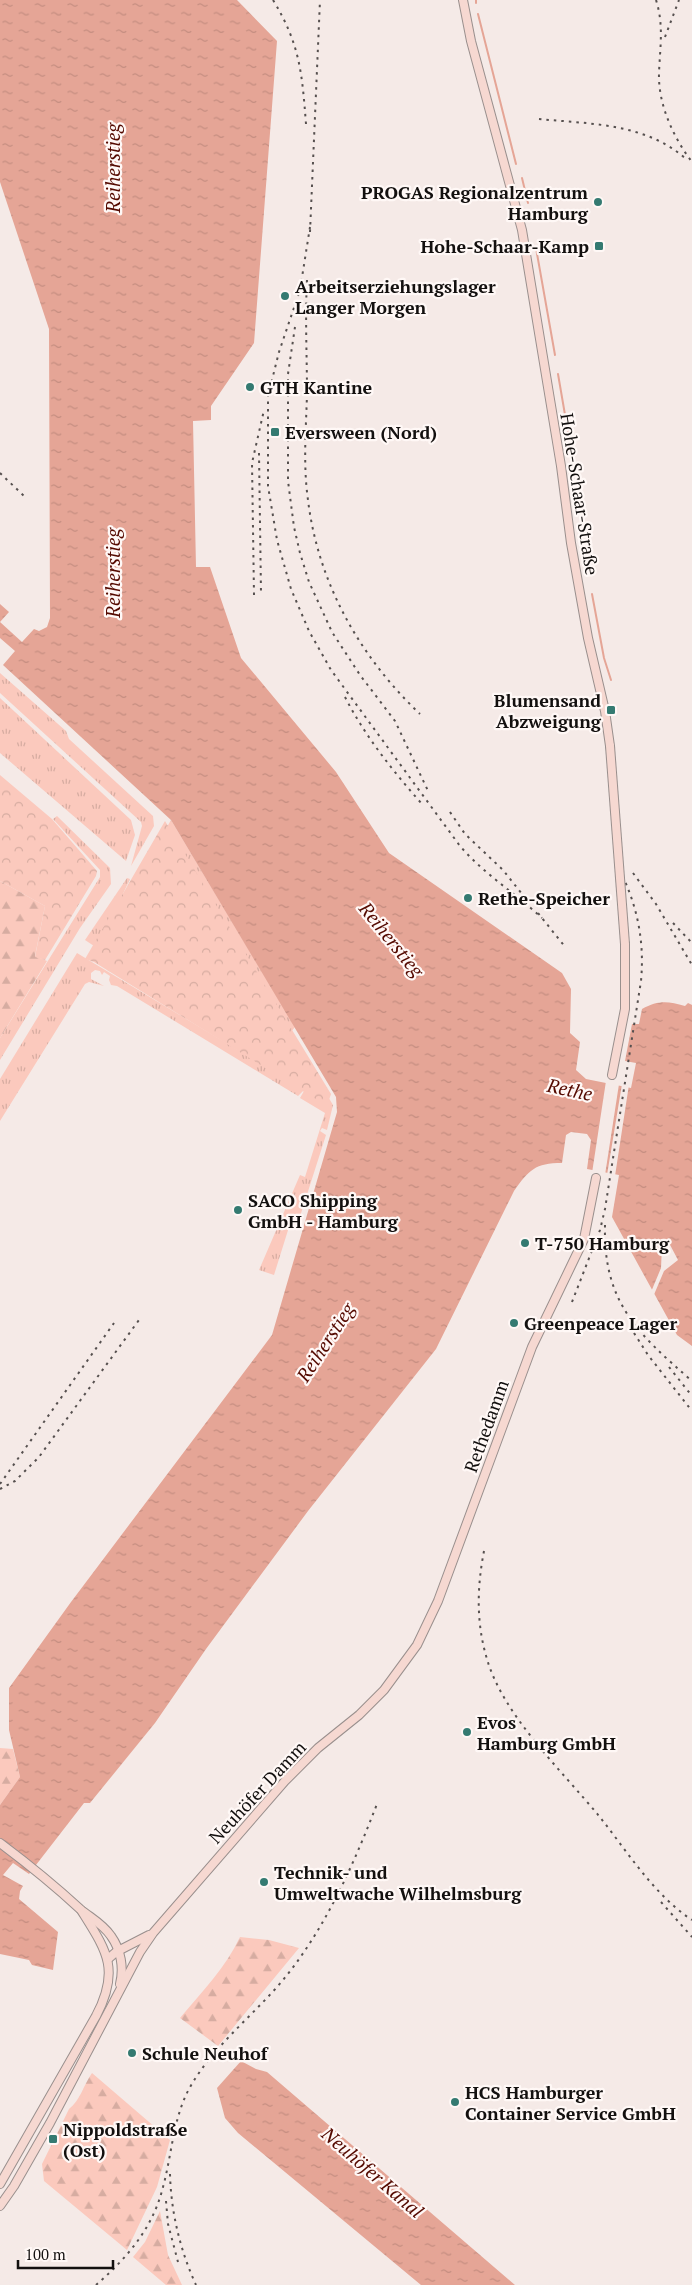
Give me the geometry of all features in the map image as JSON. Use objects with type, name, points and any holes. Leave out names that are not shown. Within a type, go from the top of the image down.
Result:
[{"type":"main road","name":"Hohe-Schaar-Straße","points":[[463,0],[471,41],[522,230],[560,458],[570,543],[588,638],[605,711],[610,746],[624,944],[626,1000],[621,1036],[612,1075]]},
{"type":"main road","name":"Rethedamm","points":[[393,1680],[418,1645],[438,1601],[532,1347],[584,1239],[596,1178]]},
{"type":"main road","name":"Neuhöfer Damm","points":[[0,2206],[31,2158],[140,1952],[153,1933],[285,1781],[318,1748],[360,1715],[393,1680]]},
{"type":"main road","points":[[0,1843],[57,1886],[81,1910],[106,1929],[121,1959]]},
{"type":"main road","points":[[0,2184],[100,2008],[110,1979],[108,1959],[103,1946],[81,1910]]},
{"type":"main road","name":"Neuhöfer Damm","points":[[108,1959],[118,1951],[153,1933]]},
{"type":"main road","points":[[108,1959],[132,1957],[140,1952]]},
{"type":"main road","name":"Neuhöfer Damm","points":[[116,1998],[122,1975],[121,1959]]},
{"type":"green space","points":[[0,673],[66,731],[69,739],[153,816],[154,826],[131,866],[142,826],[141,822],[0,693]]},
{"type":"green space","points":[[0,698],[131,820],[135,835],[126,861],[0,753]]},
{"type":"green space","points":[[0,775],[52,819],[97,871],[96,876],[45,960],[35,957],[45,906],[0,881]]},
{"type":"green space","points":[[57,816],[110,868],[111,884],[80,928],[0,1060],[0,1038],[100,877],[100,870],[53,819]]},
{"type":"green space","points":[[171,820],[295,1027],[290,1033],[333,1105],[327,1130],[322,1128],[320,1131],[326,1135],[296,1229],[289,1227],[274,1275],[259,1270],[300,1175],[305,1177],[325,1113],[300,1098],[304,1091],[160,839]]},
{"type":"green space","points":[[165,821],[331,1094],[327,1106],[94,962],[85,959]]},
{"type":"green space","points":[[127,878],[130,879],[97,948],[85,940]]},
{"type":"green space","points":[[0,881],[45,906],[35,956],[47,961],[0,1038]]},
{"type":"green space","points":[[77,953],[304,1090],[298,1096],[117,986],[111,985],[110,976],[104,972],[102,975],[100,971],[95,970],[91,973],[91,979],[104,986],[89,982],[85,984],[0,1121],[0,1079]]},
{"type":"green space","points":[[0,1748],[13,1749],[20,1777],[0,1805]]},
{"type":"green space","points":[[240,1937],[269,1940],[299,1948],[218,2046],[180,2018],[221,1969]]},
{"type":"green space","points":[[92,2073],[170,2140],[157,2187],[127,2250],[44,2181],[42,2164],[69,2109],[76,2102]]},
{"type":"green space","points":[[160,2211],[168,2255],[182,2285],[166,2285],[133,2257],[145,2242]]},
{"type":"water","points":[[0,0],[237,0],[277,41],[254,343],[211,406],[211,420],[193,421],[196,567],[210,567],[241,658],[336,772],[389,853],[562,973],[571,989],[570,1033],[580,1042],[576,1070],[586,1079],[631,1088],[636,1063],[625,1061],[632,1024],[639,1024],[642,1009],[663,1002],[685,1006],[688,1003],[692,1005],[692,1346],[677,1335],[612,1217],[619,1175],[587,1169],[591,1140],[587,1134],[571,1132],[566,1135],[562,1163],[539,1166],[524,1178],[514,1191],[436,1349],[308,1511],[206,1649],[155,1723],[90,1803],[84,1803],[29,1874],[13,1863],[3,1875],[23,1886],[19,1899],[58,1932],[53,1970],[32,1965],[29,1960],[0,1954],[0,1805],[20,1777],[9,1730],[9,1688],[71,1602],[272,1335],[337,1112],[336,1097],[171,820],[3,665],[15,651],[0,638],[0,622],[22,642],[34,629],[39,631],[47,627],[50,618],[49,329],[0,182]]},
{"type":"water","points":[[0,604],[9,612],[0,622]]},
{"type":"water","name":"Neuhöfer Kanal","points":[[241,2061],[256,2069],[267,2072],[515,2285],[421,2285],[238,2133],[225,2118],[217,2088]]},
{"type":"pier","points":[[606,1081],[619,1084],[605,1175],[592,1173]]},
{"type":"pier","points":[[622,1084],[629,1086],[615,1176],[607,1175]]},
{"type":"pier","points":[[668,1241],[678,1260],[664,1271],[653,1297],[651,1292],[661,1268],[662,1245]]},
{"type":"waterway","points":[[478,14],[516,164]]},
{"type":"waterway","points":[[522,178],[528,203]]},
{"type":"waterway","points":[[536,248],[555,355]]},
{"type":"waterway","points":[[558,374],[586,537]]},
{"type":"waterway","points":[[592,594],[604,658],[611,680]]},
{"type":"railway","points":[[273,0],[289,31],[298,59],[306,124]]},
{"type":"railway","points":[[310,232],[320,0]]},
{"type":"railway","points":[[656,0],[661,27],[659,73],[661,96],[673,131],[692,162]]},
{"type":"railway","points":[[665,37],[679,0]]},
{"type":"railway","points":[[539,119],[598,124],[636,132],[671,148],[687,160]]},
{"type":"railway","points":[[310,227],[300,290],[279,352],[268,396],[268,486],[277,540],[291,589],[309,631],[331,670],[460,846],[479,866],[542,918]]},
{"type":"railway","points":[[307,280],[305,460],[306,487],[313,531],[321,560],[345,617],[379,668],[398,692],[420,714]]},
{"type":"railway","points":[[295,327],[288,374],[288,481],[294,527],[300,553],[309,582],[332,632],[360,675],[395,721],[429,793]]},
{"type":"railway","points":[[254,595],[252,463],[264,410]]},
{"type":"railway","points":[[259,453],[261,593]]},
{"type":"railway","points":[[0,473],[24,496]]},
{"type":"railway","points":[[345,697],[361,725],[380,752],[422,804]]},
{"type":"railway","points":[[450,812],[465,834],[503,870],[522,894]]},
{"type":"railway","points":[[572,1302],[600,1230],[605,1209],[641,981],[642,950],[638,920],[629,891],[616,863]]},
{"type":"railway","points":[[633,873],[656,904],[692,965]]},
{"type":"railway","points":[[538,913],[566,948]]},
{"type":"railway","points":[[673,923],[692,943]]},
{"type":"railway","points":[[605,1225],[606,1252],[610,1275],[617,1296],[627,1314],[655,1347],[692,1381]]},
{"type":"railway","points":[[0,1489],[15,1481],[39,1457],[139,1320]]},
{"type":"railway","points":[[0,1484],[114,1323]]},
{"type":"railway","points":[[634,1333],[648,1355],[692,1411]]},
{"type":"railway","points":[[669,1367],[692,1396]]},
{"type":"railway","points":[[484,1551],[479,1592],[479,1618],[483,1646],[495,1680],[506,1701],[535,1742],[599,1816],[653,1885],[678,1910],[692,1920]]},
{"type":"railway","points":[[96,2285],[128,2253],[153,2216],[163,2187],[179,2112],[189,2089],[209,2059],[283,1980],[312,1940],[348,1873],[377,1804]]},
{"type":"railway","points":[[661,1902],[692,1937]]},
{"type":"railway","points":[[170,2174],[177,2231],[196,2285]]},
{"type":"railway","points":[[166,2201],[168,2224],[178,2262]]},
{"type":"place","name":"PROGAS Regionalzentrum Hamburg","points":[[598,202]]},
{"type":"place","name":"Hohe-Schaar-Kamp","points":[[599,246]]},
{"type":"place","name":"Arbeitserziehungslager Langer Morgen","points":[[285,296]]},
{"type":"place","name":"GTH Kantine","points":[[250,387]]},
{"type":"place","name":"Eversween (Nord)","points":[[275,432]]},
{"type":"place","name":"Blumensand Abzweigung","points":[[611,710]]},
{"type":"place","name":"Rethe-Speicher","points":[[468,898]]},
{"type":"place","name":"SACO Shipping GmbH - Hamburg","points":[[238,1210]]},
{"type":"place","name":"T-750 Hamburg","points":[[525,1243]]},
{"type":"place","name":"Greenpeace Lager","points":[[514,1323]]},
{"type":"place","name":"Evos Hamburg GmbH","points":[[467,1732]]},
{"type":"place","name":"Technik- und Umweltwache Wilhelmsburg","points":[[264,1882]]},
{"type":"place","name":"Schule Neuhof","points":[[132,2053]]},
{"type":"place","name":"HCS Hamburger Container Service GmbH","points":[[455,2102]]},
{"type":"place","name":"Nippoldstraße (Ost)","points":[[53,2139]]},
{"type":"water label","name":"Reiherstieg","points":[[112,168]]},
{"type":"water label","name":"Reiherstieg","points":[[112,573]]},
{"type":"water label","name":"Reiherstieg","points":[[392,939]]},
{"type":"water label","name":"Rethe","points":[[570,1089]]},
{"type":"water label","name":"Reiherstieg","points":[[325,1342]]}]
